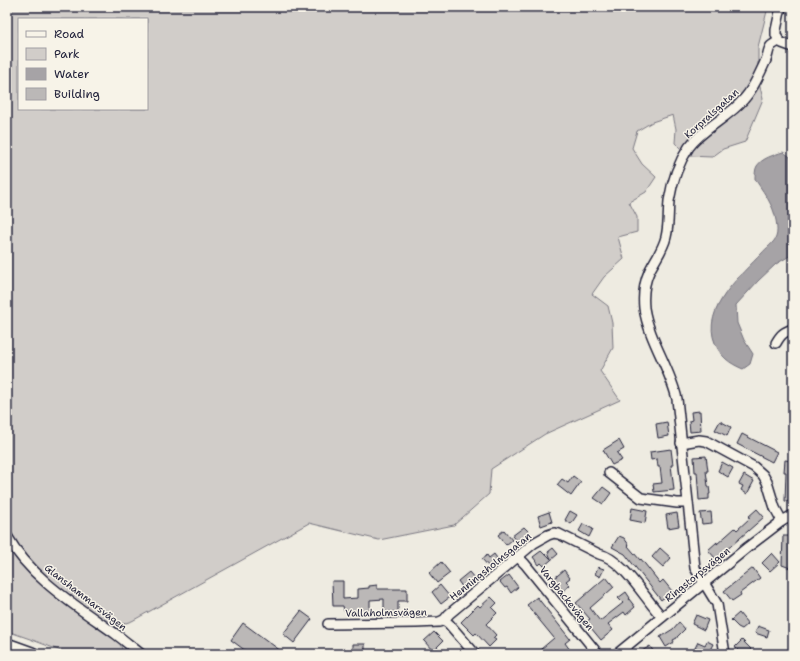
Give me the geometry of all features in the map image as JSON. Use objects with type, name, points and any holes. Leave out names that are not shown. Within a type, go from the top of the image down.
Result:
[{"type":"highway","points":[[7,645],[32,654]]},
{"type":"street","points":[[781,7],[776,35],[779,41],[793,47]]},
{"type":"street","name":"Korpralsgatan","points":[[725,654],[717,604],[695,568],[677,399],[649,325],[644,308],[644,288],[647,276],[666,237],[669,202],[673,183],[681,162],[689,148],[704,132],[744,99],[753,87],[767,58],[770,48],[779,41]]},
{"type":"street","points":[[776,343],[778,338],[784,332],[793,329]]},
{"type":"street","points":[[681,443],[699,440],[706,441],[760,471],[767,482],[775,508],[782,521]]},
{"type":"street","points":[[609,473],[641,498],[677,504],[688,503]]},
{"type":"street","name":"Ringstorpsvägen","points":[[617,654],[748,547],[782,521],[793,515]]},
{"type":"street","name":"Henningsholmsgatan","points":[[444,620],[449,614],[534,543],[554,533],[565,536],[599,554],[604,555],[623,568],[654,609],[662,617]]},
{"type":"street","name":"Glanshammarsvägen","points":[[7,536],[20,556],[43,579],[65,598],[141,654]]},
{"type":"street","name":"Vargbackevägen","points":[[518,557],[598,654]]},
{"type":"street","points":[[444,620],[475,654]]},
{"type":"street","name":"Vallaholmsvägen","points":[[328,624],[416,623],[439,622],[444,620]]},
{"type":"green space","points":[[7,7],[768,7],[758,47],[758,79],[763,99],[745,142],[723,149],[712,157],[688,156],[675,143],[676,129],[673,115],[652,122],[637,131],[632,148],[642,164],[656,177],[646,192],[629,202],[637,217],[637,232],[618,237],[624,259],[604,277],[592,294],[608,306],[612,323],[613,348],[600,371],[620,400],[545,434],[491,469],[489,494],[454,525],[379,540],[309,523],[132,621],[116,626],[123,654],[69,654],[7,631]]},
{"type":"water","points":[[783,152],[793,161],[793,254],[776,264],[736,305],[737,323],[744,340],[753,354],[750,364],[743,369],[726,359],[717,348],[712,330],[713,318],[718,305],[734,282],[775,239],[777,230],[774,212],[768,198],[755,179],[755,172],[759,163],[768,157]]},
{"type":"building","points":[[700,411],[701,431],[690,432],[689,421],[692,420],[691,412]]},
{"type":"building","points":[[720,421],[731,427],[727,436],[715,430]]},
{"type":"building","points":[[667,422],[669,436],[658,438],[656,424]]},
{"type":"building","points":[[742,434],[777,452],[772,462],[737,444]]},
{"type":"building","points":[[619,440],[624,449],[617,453],[622,460],[612,465],[603,450]]},
{"type":"building","points":[[671,449],[674,490],[654,492],[653,484],[662,483],[660,467],[658,467],[657,459],[651,460],[650,452]]},
{"type":"building","points":[[706,456],[708,471],[706,471],[710,494],[709,499],[699,500],[697,472],[695,472],[694,457]]},
{"type":"building","points":[[785,460],[793,461],[793,502],[785,501]]},
{"type":"building","points":[[722,462],[733,468],[728,477],[718,471]]},
{"type":"building","points":[[744,475],[754,481],[747,494],[741,490],[743,486],[739,484]]},
{"type":"building","points":[[573,476],[581,482],[571,496],[557,485],[562,479],[568,483]]},
{"type":"building","points":[[603,487],[611,493],[603,504],[594,498]]},
{"type":"building","points":[[632,508],[647,511],[645,523],[630,520]]},
{"type":"building","points":[[757,509],[764,517],[716,559],[708,550],[735,528],[737,530]]},
{"type":"building","points":[[570,511],[577,515],[571,524],[565,520]]},
{"type":"building","points":[[549,512],[552,522],[541,526],[538,516]]},
{"type":"building","points":[[711,512],[712,523],[702,524],[700,513]]},
{"type":"building","points":[[677,513],[679,526],[668,528],[666,515]]},
{"type":"building","points":[[583,524],[593,529],[589,537],[579,531]]},
{"type":"building","points":[[524,527],[531,534],[519,544],[512,536]]},
{"type":"building","points":[[504,530],[512,540],[506,545],[498,535]]},
{"type":"building","points":[[619,536],[624,538],[629,545],[628,546],[640,560],[641,559],[660,583],[663,580],[672,591],[661,600],[625,554],[612,547]]},
{"type":"building","points":[[783,536],[793,536],[793,569],[782,565]]},
{"type":"building","points":[[553,548],[558,554],[544,566],[541,563],[539,565],[533,557],[541,551],[551,559],[548,552]]},
{"type":"building","points":[[660,548],[671,558],[663,567],[652,557]]},
{"type":"building","points":[[772,553],[780,562],[770,571],[762,563]]},
{"type":"building","points":[[494,554],[499,561],[490,568],[482,559],[487,555],[489,558]]},
{"type":"building","points":[[441,562],[450,573],[437,583],[429,573]]},
{"type":"building","points":[[598,567],[604,569],[600,577],[595,574]]},
{"type":"building","points":[[753,568],[760,578],[732,601],[724,591]]},
{"type":"building","points":[[564,570],[570,578],[566,581],[570,585],[562,592],[552,580]]},
{"type":"building","points":[[469,572],[475,579],[463,588],[458,581]]},
{"type":"building","points":[[509,575],[518,587],[511,593],[507,587],[505,588],[500,582]]},
{"type":"building","points":[[606,577],[614,587],[590,608],[600,621],[623,603],[618,598],[626,592],[635,607],[626,615],[624,612],[608,624],[613,630],[601,640],[586,622],[590,619],[576,603]]},
{"type":"building","points":[[332,581],[343,581],[343,599],[358,598],[358,589],[369,588],[369,586],[377,585],[377,589],[407,589],[407,601],[398,601],[398,612],[384,612],[384,599],[370,600],[370,612],[344,611],[343,606],[333,606]]},
{"type":"building","points":[[440,585],[450,597],[441,604],[432,592]]},
{"type":"building","points":[[491,597],[497,603],[492,608],[497,613],[486,624],[496,635],[493,638],[496,640],[489,647],[476,633],[474,635],[461,622],[478,605],[480,607]]},
{"type":"building","points":[[537,597],[570,639],[565,643],[573,654],[545,654],[541,649],[554,638],[527,605]]},
{"type":"building","points":[[301,611],[312,619],[294,643],[283,634]]},
{"type":"building","points":[[739,613],[748,624],[742,629],[731,620]]},
{"type":"building","points":[[696,615],[708,620],[704,630],[692,624]]},
{"type":"building","points":[[679,622],[685,629],[677,638],[673,640],[674,642],[666,647],[660,637],[673,629]]},
{"type":"building","points":[[243,623],[285,654],[250,654],[231,640]]},
{"type":"building","points":[[758,626],[769,630],[767,637],[755,633]]},
{"type":"building","points":[[434,632],[443,641],[433,651],[424,641]]},
{"type":"building","points":[[742,640],[751,649],[747,654],[742,654],[735,647]]},
{"type":"building","points":[[707,641],[713,644],[708,654],[692,654],[698,642],[705,645]]},
{"type":"building","points":[[353,644],[365,644],[365,654],[353,654]]},
{"type":"building","points":[[650,646],[655,654],[637,654]]}]
